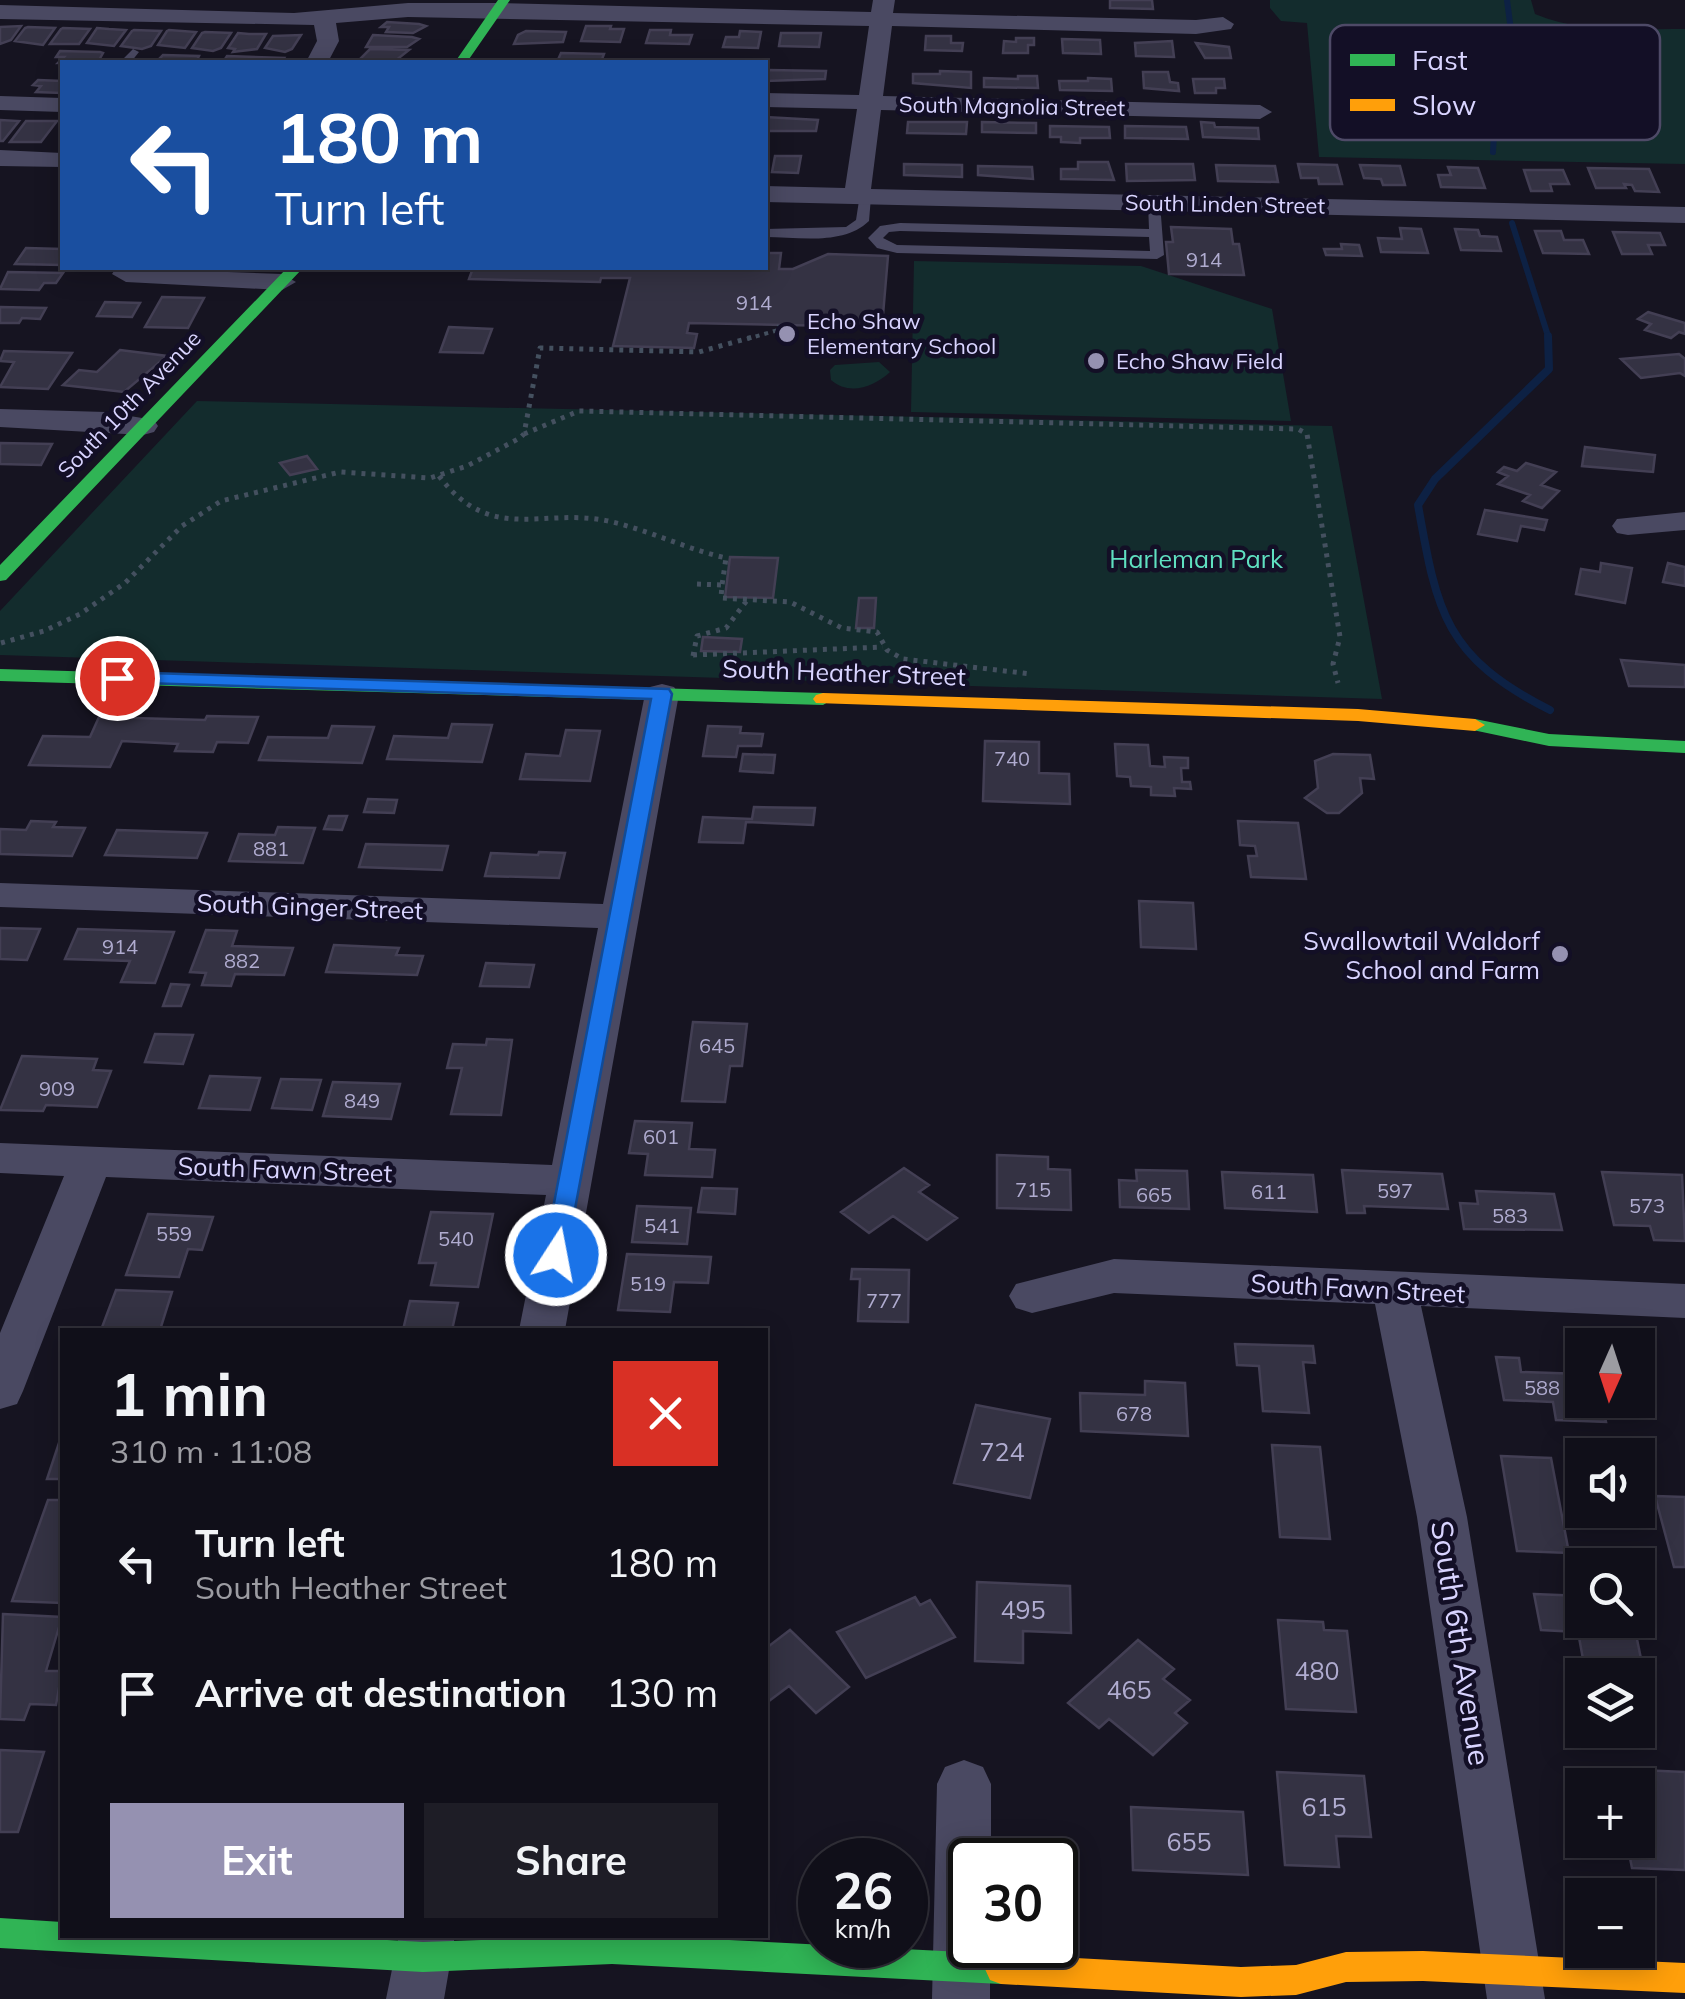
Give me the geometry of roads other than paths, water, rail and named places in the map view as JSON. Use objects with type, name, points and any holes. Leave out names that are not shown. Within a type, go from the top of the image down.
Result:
[{"type":"street","points":[[462,60],[500,5]]},
{"type":"street","points":[[0,12],[324,19],[395,10],[500,5],[882,9],[1196,28],[1223,24]]},
{"type":"street","points":[[861,196],[882,9]]},
{"type":"street","points":[[318,60],[328,42],[324,19]]},
{"type":"street","name":"South Magnolia Street","points":[[768,100],[1260,112]]},
{"type":"street","points":[[0,103],[60,105]]},
{"type":"street","points":[[0,158],[60,160]]},
{"type":"street","name":"South Linden Street","points":[[768,194],[1685,215]]},
{"type":"street","points":[[126,274],[288,275]]},
{"type":"street","name":"South 10th Avenue","points":[[0,576],[288,275]]},
{"type":"street","points":[[0,418],[142,426]]},
{"type":"street","points":[[1628,526],[1685,521]]},
{"type":"street","name":"South Heather Street","points":[[0,675],[1358,714],[1453,721],[1549,740],[1685,747]]},
{"type":"street","points":[[542,1328],[620,917],[675,694]]},
{"type":"street","name":"South Ginger Street","points":[[0,895],[620,917]]},
{"type":"street","name":"South Fawn Street","points":[[0,1158],[570,1181]]},
{"type":"street","points":[[0,1392],[90,1161]]},
{"type":"street","name":"South Fawn Street","points":[[1032,1296],[1114,1276],[1685,1302]]},
{"type":"street","name":"South 6th Avenue","points":[[1395,1290],[1442,1517],[1514,1984]]},
{"type":"street","points":[[961,1982],[964,1784]]},
{"type":"street","points":[[0,1933],[60,1937]]},
{"type":"street","points":[[68,1938],[422,1964],[612,1949],[961,1982],[1296,1980],[1346,1967],[1514,1984],[1685,1978]]},
{"type":"lane","points":[[768,232],[850,230],[862,221],[861,196]]},
{"type":"lane","points":[[1073,201],[1075,253]]},
{"type":"lane","points":[[1154,203],[1156,234],[1157,255],[897,249],[876,238],[885,229],[900,226],[1156,234]]},
{"type":"waterway","points":[[1507,0],[1510,25]]},
{"type":"waterway","points":[[1493,152],[1494,140]]},
{"type":"waterway","points":[[1512,223],[1549,339]]},
{"type":"waterway","points":[[1548,336],[1549,369],[1435,479],[1418,505],[1432,575],[1452,628],[1488,671],[1550,710]]},
{"type":"place","name":"Echo Shaw Elementary School","points":[[787,334]]},
{"type":"place","name":"Echo Shaw Field","points":[[1096,361]]},
{"type":"place","name":"Swallowtail Waldorf School and Farm","points":[[1560,954]]},
{"type":"park label","name":"Harleman Park","points":[[1196,558]]}]
